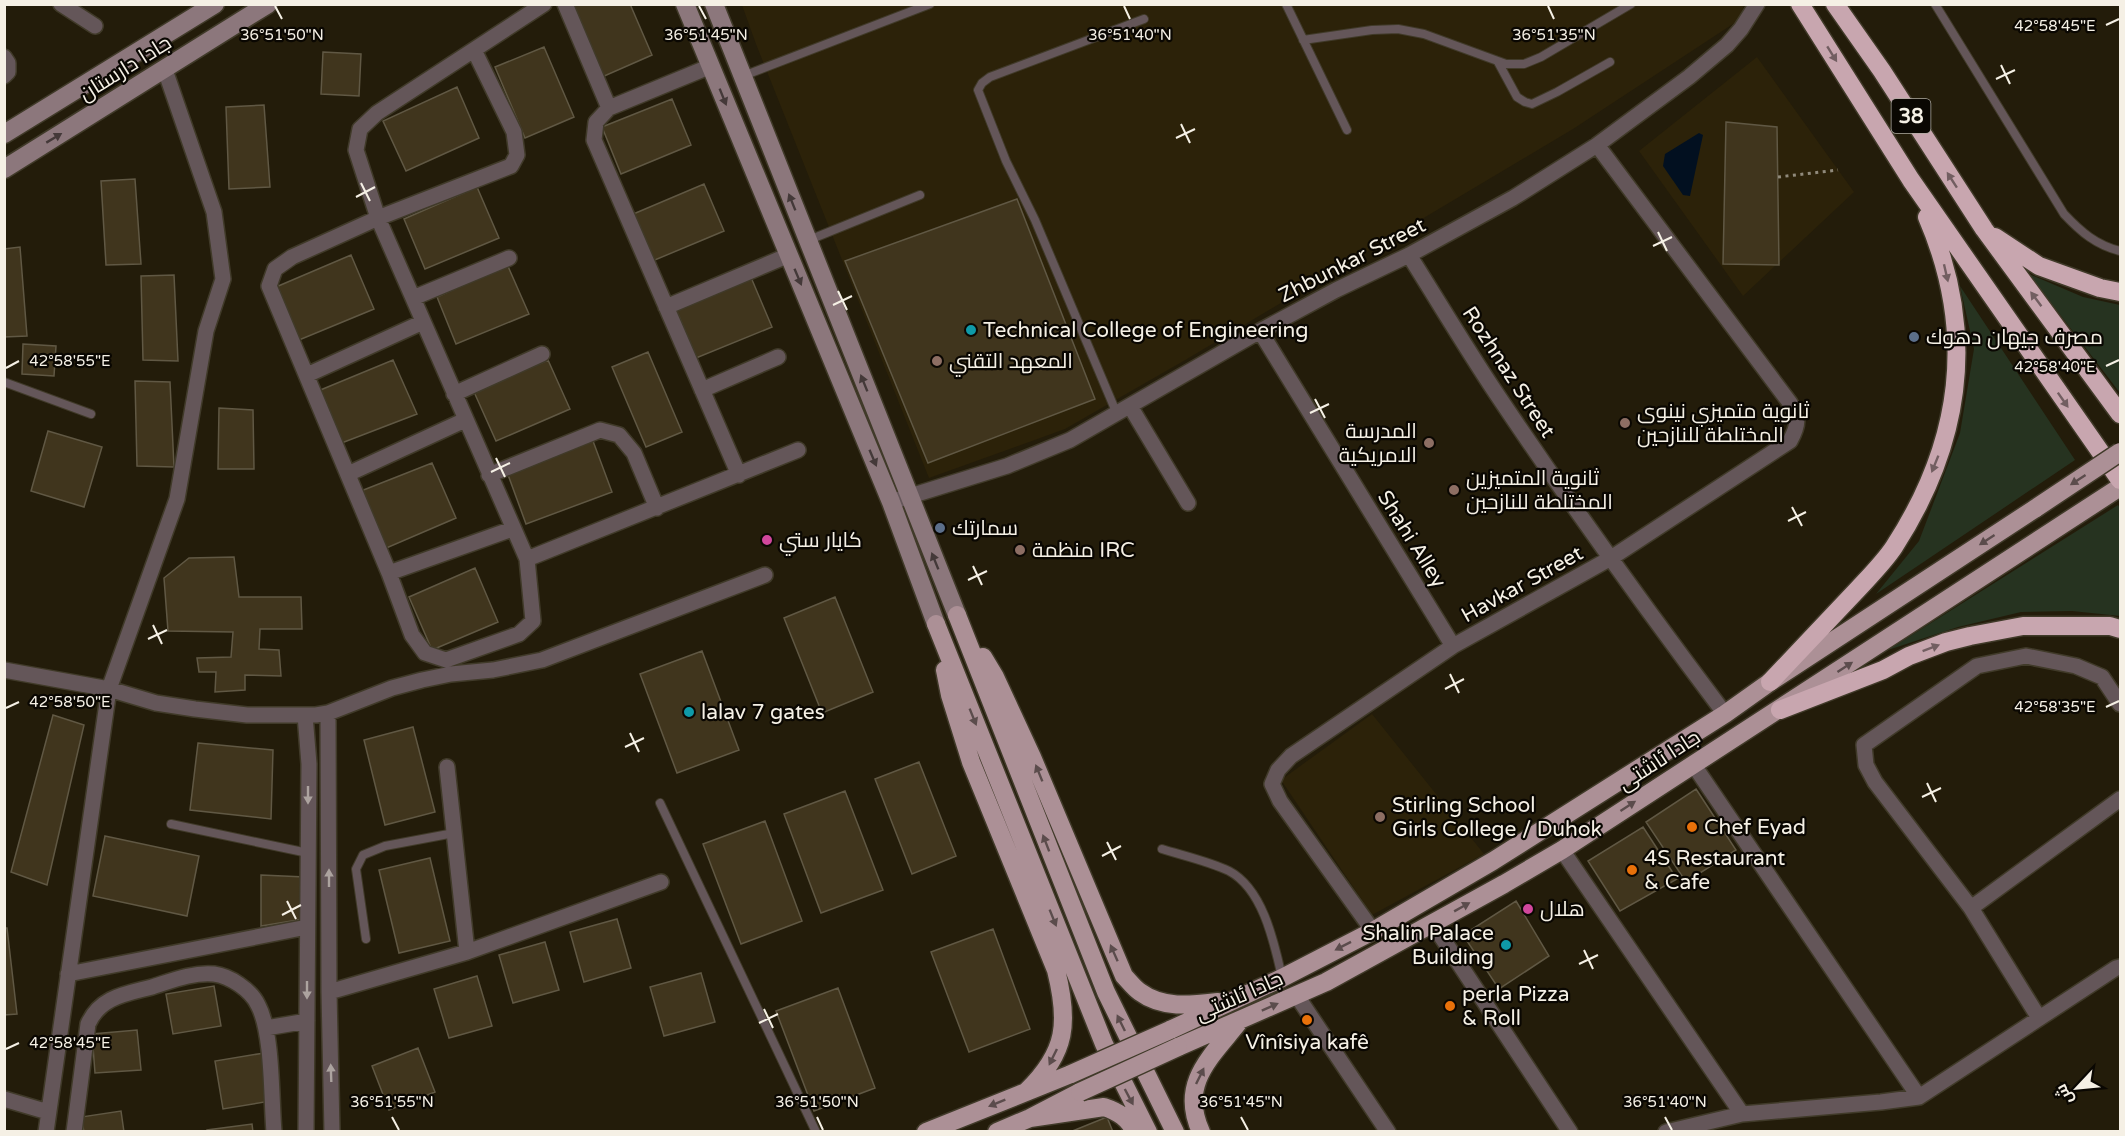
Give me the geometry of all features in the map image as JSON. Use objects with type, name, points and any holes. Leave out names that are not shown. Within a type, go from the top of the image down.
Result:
[{"type":"highway","name":"38","points":[[1800,4],[1911,180],[2121,480]]},
{"type":"highway","name":"38","points":[[1835,4],[1882,71],[1984,229],[2121,414]]},
{"type":"highway","points":[[1770,682],[1893,549],[1931,475],[1943,446],[1952,414],[1958,363],[1957,334],[1951,296],[1940,247],[1911,180]]},
{"type":"highway","points":[[1984,229],[2039,266],[2100,288],[2121,292]]},
{"type":"highway","points":[[1780,710],[1883,670],[1909,656],[1970,636],[2023,626],[2110,626],[2121,629]]},
{"type":"main road","name":"جادا دارستان","points":[[4,134],[215,4]]},
{"type":"main road","name":"جادا دارستان","points":[[4,169],[268,4]]},
{"type":"main road","points":[[685,4],[891,502],[936,624],[1104,1044],[1148,1131]]},
{"type":"main road","points":[[714,4],[1106,992],[1175,1131]]},
{"type":"main road","name":"جادا ئاشتی","points":[[926,1131],[1071,1074],[1170,1030],[1282,978],[1373,931],[1493,861],[1725,714],[1770,682],[2121,452]]},
{"type":"main road","name":"جادا ئاشتی","points":[[1030,1118],[1080,1092],[1178,1047],[1297,996],[1433,924],[1562,850],[2121,487]]},
{"type":"main road","points":[[957,615],[995,677],[1032,757],[1124,976],[1140,992],[1158,1002],[1190,1005],[1232,1001]]},
{"type":"main road","points":[[936,624],[950,695],[971,762],[1056,970],[1062,994],[1065,1014],[1060,1042],[1043,1075],[1027,1091]]},
{"type":"main road","points":[[1201,1131],[1193,1105],[1193,1092],[1198,1076],[1238,1022]]},
{"type":"main road","points":[[997,1131],[1030,1118],[1104,1107],[1130,1120],[1135,1131]]},
{"type":"street","points":[[61,4],[95,26]]},
{"type":"street","points":[[474,50],[514,132],[517,155],[511,166],[378,218],[292,257],[275,270],[269,286],[389,573],[412,635],[425,653],[446,660],[519,634],[533,621],[527,560],[378,218],[356,150],[360,129],[377,113],[544,4]]},
{"type":"street","points":[[565,4],[609,108]]},
{"type":"street","name":"Zhbunkar Street","points":[[891,502],[1007,465],[1070,440],[1260,331],[1336,290],[1409,255],[1513,198],[1597,145],[1665,95],[1727,45],[1741,29],[1757,4]]},
{"type":"street","points":[[4,57],[8,63],[8,72],[4,76]]},
{"type":"street","points":[[711,66],[609,108],[596,122],[594,140],[739,475]]},
{"type":"street","points":[[46,1131],[109,689],[177,499],[206,331],[223,279],[214,212],[165,70]]},
{"type":"street","name":"Havkar Street","points":[[1373,931],[1280,801],[1272,784],[1278,770],[1291,756],[1453,646],[1611,558],[1790,441],[1797,428],[1797,416],[1790,403],[1597,145]]},
{"type":"street","points":[[666,307],[789,255]]},
{"type":"street","name":"Rozhnaz Street","points":[[1409,255],[1494,391],[1611,558],[1725,714]]},
{"type":"street","points":[[413,298],[509,258]]},
{"type":"street","points":[[306,375],[423,322]]},
{"type":"street","name":"Shahi Alley","points":[[1260,331],[1453,646]]},
{"type":"street","points":[[454,394],[542,354]]},
{"type":"street","points":[[702,390],[778,357]]},
{"type":"street","points":[[1124,410],[1188,503]]},
{"type":"street","points":[[348,474],[465,420]]},
{"type":"street","points":[[489,475],[600,430],[620,435],[633,453],[657,508]]},
{"type":"street","points":[[527,560],[798,450]]},
{"type":"street","points":[[389,573],[512,529]]},
{"type":"street","points":[[4,670],[109,689],[156,703],[195,709],[247,715],[328,713],[392,688],[422,680],[493,670],[542,660],[765,575]]},
{"type":"street","points":[[2039,1018],[1971,908],[1875,782],[1866,765],[1864,745],[1977,666],[2026,656],[2076,666],[2102,677],[2121,704]]},
{"type":"street","points":[[328,713],[328,992],[333,1131]]},
{"type":"street","points":[[305,715],[309,764],[306,1131]]},
{"type":"street","points":[[309,764],[329,764]]},
{"type":"street","points":[[1694,764],[1919,1097]]},
{"type":"street","points":[[447,767],[467,952]]},
{"type":"street","points":[[1971,908],[2121,799]]},
{"type":"street","points":[[1562,850],[1742,1114]]},
{"type":"street","points":[[328,992],[467,952],[661,882]]},
{"type":"street","points":[[1433,924],[1570,1131]]},
{"type":"street","points":[[68,974],[308,927]]},
{"type":"street","points":[[1666,1131],[1742,1114],[1919,1097],[2116,968],[2121,967]]},
{"type":"street","points":[[74,1131],[88,1024],[96,1009],[112,998],[189,976],[215,974],[239,984],[258,1003],[266,1028],[274,1131]]},
{"type":"street","points":[[1297,996],[1388,1131]]},
{"type":"street","points":[[266,1028],[307,1021]]},
{"type":"street","points":[[4,1099],[48,1112]]},
{"type":"lane","points":[[743,76],[930,4]]},
{"type":"lane","points":[[1286,4],[1347,130]]},
{"type":"lane","points":[[1303,40],[1372,30],[1398,30],[1424,34],[1498,62],[1515,65],[1533,61],[1584,34],[1631,4]]},
{"type":"lane","points":[[1935,4],[2064,214],[2083,235],[2108,248],[2121,251]]},
{"type":"lane","points":[[1124,410],[1006,161],[978,90],[981,83],[990,77],[1144,19]]},
{"type":"lane","points":[[1498,62],[1517,96],[1532,104],[1610,62]]},
{"type":"lane","points":[[808,241],[920,195]]},
{"type":"lane","points":[[4,382],[92,414]]},
{"type":"lane","points":[[660,803],[816,1131]]},
{"type":"lane","points":[[171,824],[308,853]]},
{"type":"lane","points":[[366,939],[356,869],[363,855],[385,846],[454,833]]},
{"type":"lane","points":[[1162,849],[1229,871],[1246,884],[1272,933],[1282,978]]},
{"type":"path","points":[[1778,177],[1838,170]]},
{"type":"shaded area","points":[[742,5],[1744,5],[1739,20],[1573,129],[1187,359],[1065,429],[929,478]]},
{"type":"shaded area","points":[[1757,57],[1854,192],[1743,296],[1639,151]]},
{"type":"shaded area","name":"Stirling School Girls College / Duhok","points":[[1372,714],[1484,854],[1372,915],[1281,780]]},
{"type":"green space","points":[[2029,274],[2083,297],[2120,305],[2120,393]]},
{"type":"green space","points":[[1960,286],[2075,460],[1876,594],[1919,541],[1960,433],[1974,349]]},
{"type":"green space","points":[[2118,505],[2120,508],[2120,616],[2072,611],[2021,612],[1958,627],[1888,650]]},
{"type":"water","points":[[1699,133],[1703,135],[1690,196],[1683,195],[1663,166],[1665,154]]},
{"type":"building","points":[[570,4],[630,4],[652,55],[602,77]]},
{"type":"building","points":[[544,47],[574,117],[525,138],[495,67]]},
{"type":"building","points":[[323,52],[361,54],[359,96],[321,94]]},
{"type":"building","points":[[457,87],[479,138],[406,171],[383,121]]},
{"type":"building","points":[[672,99],[691,145],[621,174],[602,127]]},
{"type":"building","points":[[264,105],[270,187],[229,189],[226,107]]},
{"type":"building","points":[[1726,122],[1777,127],[1779,265],[1723,264]]},
{"type":"building","points":[[135,179],[141,264],[106,265],[101,181]]},
{"type":"building","points":[[704,184],[724,231],[650,262],[631,215]]},
{"type":"building","points":[[477,187],[499,238],[425,269],[404,219]]},
{"type":"building","name":"Technical College of Engineering","points":[[1017,199],[1095,399],[928,463],[845,261]]},
{"type":"building","points":[[20,247],[27,336],[4,337],[4,249]]},
{"type":"building","points":[[351,255],[374,309],[299,340],[276,287]]},
{"type":"building","points":[[507,264],[529,314],[456,344],[437,297]]},
{"type":"building","points":[[174,275],[178,361],[143,360],[141,276]]},
{"type":"building","points":[[750,275],[772,327],[696,358],[675,307]]},
{"type":"building","points":[[23,344],[56,346],[54,376],[22,374]]},
{"type":"building","points":[[648,352],[682,432],[646,447],[612,367]]},
{"type":"building","points":[[393,360],[417,414],[339,444],[318,391]]},
{"type":"building","points":[[548,360],[570,409],[496,441],[474,392]]},
{"type":"building","points":[[135,381],[170,382],[174,467],[137,466]]},
{"type":"building","points":[[219,408],[253,410],[254,469],[218,469]]},
{"type":"building","points":[[48,431],[102,447],[84,507],[31,491]]},
{"type":"building","points":[[593,441],[612,492],[526,524],[507,472]]},
{"type":"building","points":[[432,463],[456,518],[384,549],[361,491]]},
{"type":"building","points":[[234,557],[239,597],[301,597],[302,629],[260,629],[259,649],[279,650],[281,676],[245,675],[245,690],[215,692],[216,672],[199,672],[197,658],[231,657],[233,632],[168,631],[164,578],[189,558]]},
{"type":"building","points":[[475,568],[498,622],[432,650],[409,597]]},
{"type":"building","name":"lalav 7 gates","points":[[835,597],[873,692],[822,713],[784,618]]},
{"type":"building","name":"lalav 7 gates","points":[[702,651],[739,750],[677,773],[640,674]]},
{"type":"building","points":[[53,715],[84,725],[47,885],[11,872]]},
{"type":"building","points":[[413,727],[435,812],[385,825],[364,740]]},
{"type":"building","points":[[198,743],[273,750],[271,819],[190,810]]},
{"type":"building","points":[[919,762],[956,856],[912,874],[875,779]]},
{"type":"building","points":[[1696,789],[1736,850],[1686,882],[1646,822]]},
{"type":"building","points":[[845,791],[883,890],[821,913],[784,814]]},
{"type":"building","points":[[765,821],[802,921],[741,944],[703,844]]},
{"type":"building","name":"4S Restaurant & Cafe","points":[[1643,827],[1677,879],[1620,911],[1588,861]]},
{"type":"building","points":[[105,836],[199,856],[187,916],[93,896]]},
{"type":"building","points":[[430,858],[450,941],[399,953],[379,870]]},
{"type":"building","points":[[261,875],[305,877],[304,919],[261,926]]},
{"type":"building","name":"Shalin Palace Building","points":[[1516,901],[1549,956],[1499,989],[1463,935]]},
{"type":"building","points":[[617,919],[631,968],[584,982],[570,932]]},
{"type":"building","points":[[4,928],[7,928],[17,1014],[4,1015]]},
{"type":"building","points":[[993,929],[1030,1029],[969,1052],[931,952]]},
{"type":"building","points":[[545,942],[559,990],[513,1003],[499,955]]},
{"type":"building","points":[[701,973],[715,1022],[664,1036],[650,987]]},
{"type":"building","points":[[477,976],[492,1026],[449,1038],[434,989]]},
{"type":"building","points":[[214,986],[221,1026],[173,1034],[166,994]]},
{"type":"building","points":[[838,988],[875,1088],[814,1111],[776,1011]]},
{"type":"building","points":[[137,1030],[141,1070],[95,1073],[92,1034]]},
{"type":"building","points":[[418,1048],[435,1092],[389,1110],[372,1066]]},
{"type":"building","points":[[264,1053],[271,1101],[223,1109],[215,1061]]},
{"type":"building","points":[[121,1111],[124,1132],[84,1132],[81,1117]]},
{"type":"building","points":[[1107,1117],[1113,1132],[1070,1132]]},
{"type":"building","points":[[252,1124],[253,1132],[207,1132],[207,1130]]},
{"type":"place","name":"Technical College of Engineering","points":[[971,330]]},
{"type":"place","name":"مصرف جيهان دهوك","points":[[1914,337]]},
{"type":"place","name":"المعهد التقني","points":[[937,361]]},
{"type":"place","name":"ثانوية متميزي نينوى المختلطة للنازحين","points":[[1625,423]]},
{"type":"place","name":"المدرسة الامريكية","points":[[1429,443]]},
{"type":"place","name":"ثانوية المتميزين المختلطة للنازحين","points":[[1454,490]]},
{"type":"place","name":"سمارتك","points":[[940,528]]},
{"type":"place","name":"كايار ستي","points":[[767,540]]},
{"type":"place","name":"منظمة IRC","points":[[1020,550]]},
{"type":"place","name":"lalav 7 gates","points":[[689,712]]},
{"type":"place","name":"Stirling School Girls College / Duhok","points":[[1380,817]]},
{"type":"place","name":"Chef Eyad","points":[[1692,827]]},
{"type":"place","name":"4S Restaurant & Cafe","points":[[1632,870]]},
{"type":"place","name":"هلال","points":[[1528,909]]},
{"type":"place","name":"Shalin Palace Building","points":[[1506,945]]},
{"type":"place","name":"perla Pizza & Roll","points":[[1450,1006]]},
{"type":"place","name":"Vînîsiya kafê","points":[[1307,1020]]}]
